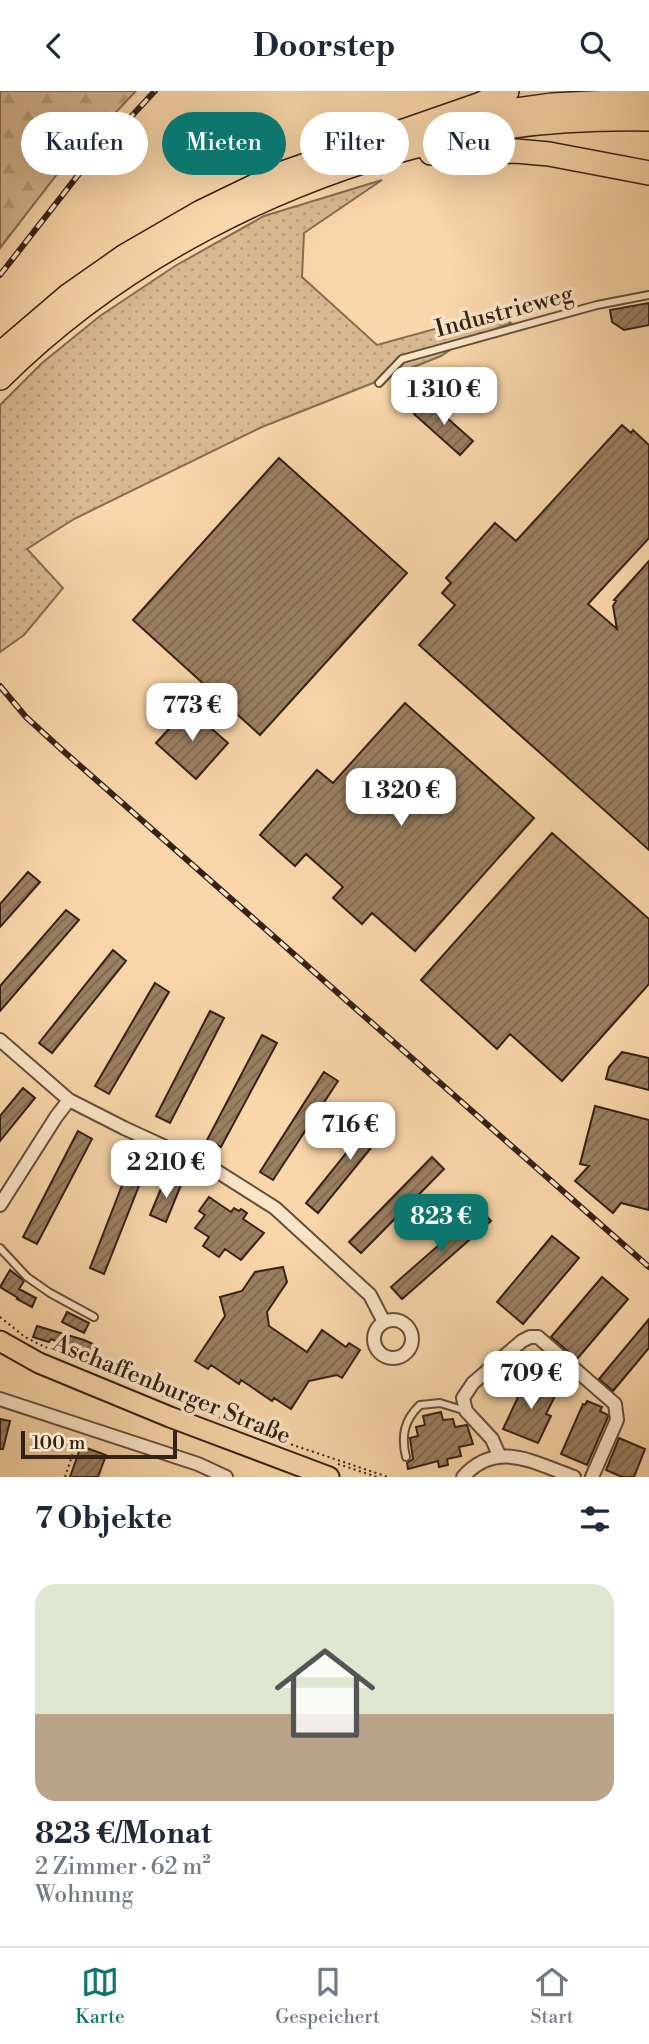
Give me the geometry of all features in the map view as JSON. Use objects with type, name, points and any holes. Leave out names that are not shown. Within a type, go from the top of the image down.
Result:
[{"type":"highway","points":[[409,130],[481,104],[507,91]]},
{"type":"highway","points":[[634,91],[649,98]]},
{"type":"highway","points":[[409,130],[519,109],[649,98]]},
{"type":"highway","points":[[409,148],[451,137],[517,126],[572,120],[649,119]]},
{"type":"highway","points":[[409,153],[516,151],[649,173]]},
{"type":"highway","points":[[0,354],[68,296],[125,256],[164,232],[280,174],[300,167]]},
{"type":"highway","points":[[0,379],[67,319],[134,270],[271,196],[324,175]]},
{"type":"main road","name":"Aschaffenburger Straße","points":[[1,1340],[38,1363],[170,1417],[329,1477]]},
{"type":"street","points":[[0,1040],[69,1100],[215,1170],[275,1208],[370,1295],[384,1322]]},
{"type":"street","points":[[0,1205],[69,1100]]},
{"type":"street","points":[[499,1455],[492,1439],[466,1411],[463,1398],[472,1383],[522,1341],[530,1336],[538,1337],[615,1404],[617,1420],[592,1477]]},
{"type":"street","points":[[0,1399],[198,1464],[226,1477]]},
{"type":"street","points":[[463,1477],[475,1466],[499,1455],[520,1458],[573,1477]]},
{"type":"lane","name":"Industrieweg","points":[[379,383],[402,359],[597,305],[649,295]]},
{"type":"lane","points":[[0,1248],[27,1277],[94,1317]]},
{"type":"lane","points":[[406,1457],[403,1446],[406,1422],[420,1405],[440,1403],[466,1411]]},
{"type":"path","points":[[0,1317],[25,1337],[43,1346],[175,1401],[388,1477]]},
{"type":"path","points":[[65,1477],[82,1425]]},
{"type":"green space","points":[[0,91],[136,91],[116,112],[21,112],[21,175],[56,175],[0,248]]},
{"type":"green space","points":[[382,180],[304,233],[302,277],[377,345],[496,312],[511,323],[462,342],[441,356],[262,427],[74,519],[27,549],[63,588],[24,635],[0,652],[0,405],[42,363],[100,316],[175,266],[264,216]]},
{"type":"building","points":[[649,303],[649,325],[624,330],[612,322],[610,310]]},
{"type":"building","points":[[427,400],[473,441],[460,455],[414,414]]},
{"type":"building","points":[[622,425],[631,433],[633,430],[649,445],[649,538],[588,604],[617,629],[614,600],[649,561],[649,850],[419,645],[455,605],[442,593],[451,583],[446,578],[495,523],[516,541]]},
{"type":"building","points":[[279,458],[407,573],[260,735],[133,620]]},
{"type":"building","points":[[405,703],[534,818],[415,951],[372,913],[362,924],[333,898],[343,887],[306,854],[295,866],[260,835],[317,770],[333,783]]},
{"type":"building","points":[[188,708],[228,743],[196,779],[156,743]]},
{"type":"building","points":[[552,833],[649,919],[649,984],[562,1081],[510,1034],[497,1049],[421,980]]},
{"type":"building","points":[[28,872],[40,882],[0,927],[0,904]]},
{"type":"building","points":[[66,910],[79,920],[0,1011],[0,986]]},
{"type":"building","points":[[113,950],[126,961],[52,1053],[39,1043]]},
{"type":"building","points":[[155,983],[169,992],[109,1094],[95,1086]]},
{"type":"building","points":[[210,1011],[224,1018],[170,1123],[156,1116]]},
{"type":"building","points":[[262,1035],[277,1043],[221,1147],[207,1140]]},
{"type":"building","points":[[622,1052],[649,1058],[649,1090],[606,1079],[609,1067]]},
{"type":"building","points":[[324,1072],[338,1081],[273,1180],[260,1172]]},
{"type":"building","points":[[23,1088],[35,1098],[0,1141],[0,1116]]},
{"type":"building","points":[[595,1106],[649,1120],[649,1210],[621,1203],[613,1213],[575,1181],[589,1166],[580,1164]]},
{"type":"building","points":[[380,1111],[393,1121],[318,1213],[306,1203]]},
{"type":"building","points":[[78,1131],[92,1139],[37,1244],[23,1237]]},
{"type":"building","points":[[133,1157],[148,1163],[104,1274],[90,1268]]},
{"type":"building","points":[[432,1157],[444,1169],[361,1253],[349,1242]]},
{"type":"building","points":[[165,1179],[181,1185],[166,1222],[150,1215]]},
{"type":"building","points":[[209,1197],[231,1212],[234,1208],[239,1211],[241,1209],[247,1213],[243,1219],[264,1233],[241,1260],[225,1249],[219,1257],[203,1246],[209,1237],[195,1228],[205,1215],[199,1211]]},
{"type":"building","points":[[480,1209],[491,1221],[402,1299],[391,1287]]},
{"type":"building","points":[[552,1236],[579,1258],[523,1324],[497,1302]]},
{"type":"building","points":[[283,1267],[287,1282],[267,1312],[269,1326],[307,1352],[322,1330],[346,1347],[349,1343],[360,1350],[342,1378],[337,1375],[309,1381],[291,1409],[274,1398],[272,1401],[241,1380],[239,1384],[211,1365],[208,1369],[195,1361],[225,1316],[220,1297],[242,1291],[255,1272]]},
{"type":"building","points":[[10,1270],[24,1281],[19,1289],[36,1298],[32,1307],[0,1287]]},
{"type":"building","points":[[602,1277],[628,1299],[577,1359],[551,1337]]},
{"type":"building","points":[[67,1312],[89,1323],[84,1333],[62,1322]]},
{"type":"building","points":[[649,1319],[649,1348],[613,1391],[599,1379]]},
{"type":"building","points":[[37,1326],[93,1344],[88,1354],[51,1339],[49,1342],[33,1337]]},
{"type":"building","points":[[527,1378],[557,1392],[546,1414],[551,1416],[538,1443],[503,1429]]},
{"type":"building","points":[[587,1401],[602,1407],[600,1411],[608,1417],[587,1465],[561,1454],[583,1404]]},
{"type":"building","points":[[441,1412],[443,1420],[453,1419],[455,1427],[467,1425],[473,1444],[459,1447],[461,1456],[447,1459],[448,1465],[439,1467],[438,1461],[408,1469],[407,1463],[413,1459],[410,1438],[418,1436],[416,1427],[425,1425],[423,1416]]},
{"type":"building","points":[[0,1419],[10,1421],[3,1449],[0,1449]]},
{"type":"building","points":[[619,1438],[645,1449],[634,1477],[622,1477],[606,1470]]},
{"type":"building","points":[[81,1446],[106,1455],[98,1477],[70,1477]]},
{"type":"railway","points":[[0,275],[86,165],[155,91]]},
{"type":"railway","points":[[0,686],[26,717],[61,749],[649,1267]]}]
